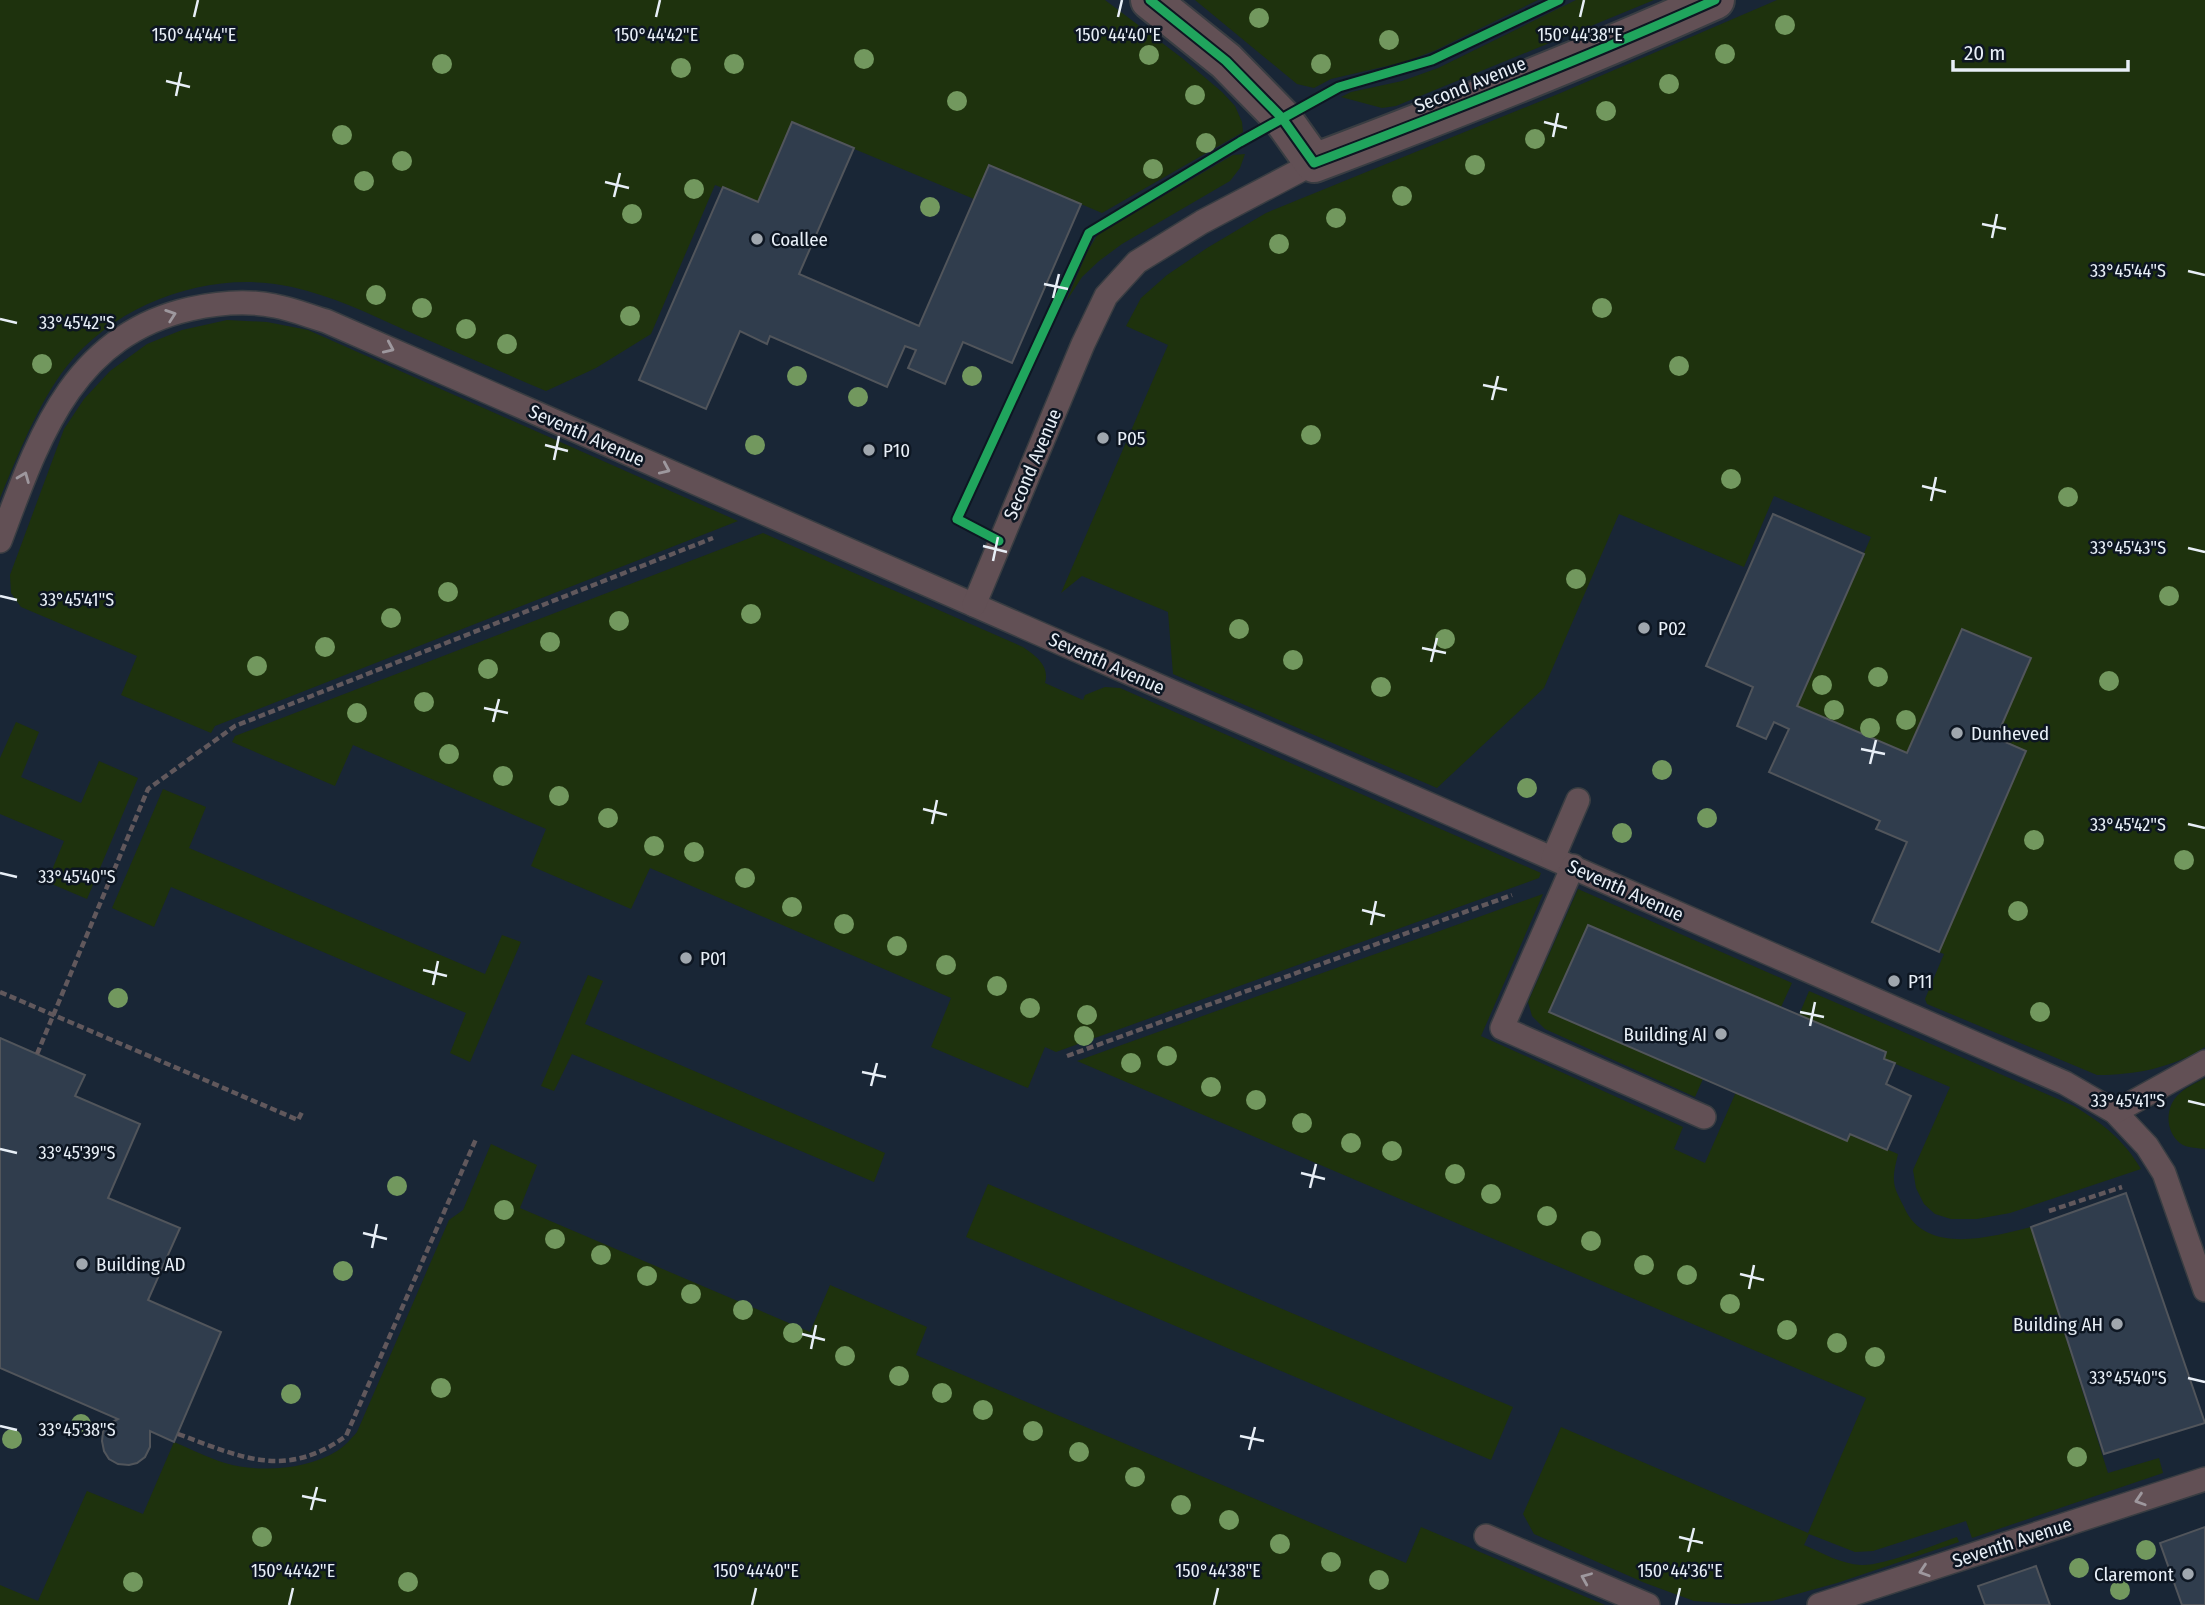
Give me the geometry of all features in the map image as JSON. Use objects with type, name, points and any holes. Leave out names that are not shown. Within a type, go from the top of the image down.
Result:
[{"type":"street","points":[[1150,0],[1227,61],[1282,118],[1314,163]]},
{"type":"street","name":"Second Avenue","points":[[1314,163],[1628,39],[1715,0]]},
{"type":"lane","name":"Second Avenue","points":[[974,605],[1078,356],[1106,296],[1137,262],[1202,222],[1314,163]]},
{"type":"lane","name":"Seventh Avenue","points":[[0,541],[42,436],[61,402],[93,360],[131,331],[173,313],[220,303],[273,305],[326,321],[2065,1083],[2115,1112],[2147,1146],[2164,1173],[2205,1290]]},
{"type":"lane","points":[[1578,800],[1563,862],[1502,1028],[1704,1117]]},
{"type":"lane","points":[[2115,1112],[2205,1062]]},
{"type":"lane","name":"Seventh Avenue","points":[[1819,1605],[2205,1479]]},
{"type":"lane","points":[[1486,1536],[1648,1605]]},
{"type":"path","points":[[37,1054],[148,789],[235,726],[773,516]]},
{"type":"path","points":[[1068,1056],[1541,885],[1563,862]]},
{"type":"path","points":[[0,992],[298,1120],[302,1112]]},
{"type":"path","points":[[177,1434],[243,1458],[282,1462],[326,1450],[346,1436],[476,1139]]},
{"type":"path","points":[[2049,1211],[2134,1183]]},
{"type":"shaded area","points":[[0,0],[2205,0],[2205,1605],[0,1605]]},
{"type":"green space","points":[[0,0],[1105,0],[1222,92],[1235,106],[1243,132],[1102,213],[989,165],[974,199],[792,123],[758,202],[715,185],[651,334],[596,368],[546,391],[364,311],[307,291],[261,283],[199,287],[140,308],[112,324],[88,343],[67,366],[38,413],[0,498]]},
{"type":"green space","points":[[1195,0],[1538,0],[1434,51],[1404,62],[1331,79],[1314,88],[1297,84]]},
{"type":"green space","points":[[1576,0],[1654,0],[1396,106],[1382,108],[1341,97],[1351,92],[1402,81],[1438,68]]},
{"type":"green space","points":[[1777,0],[2205,0],[2205,1047],[2167,1065],[2125,1074],[2097,1075],[1927,1004],[1925,999],[1944,954],[1939,952],[2026,751],[1996,738],[2031,659],[1962,629],[1907,753],[1797,706],[1871,537],[1774,496],[1744,567],[1619,514],[1544,688],[1437,788],[1173,674],[1168,612],[1082,576],[1061,593],[1168,345],[1126,326],[1141,298],[1167,275],[1266,213],[1563,92]]},
{"type":"green space","points":[[1245,154],[1240,168],[1230,181],[1122,244],[1082,277],[1066,302],[1087,252],[1098,234],[1233,155]]},
{"type":"green space","points":[[227,320],[267,322],[308,330],[738,521],[215,726],[211,733],[121,695],[137,656],[21,607],[11,593],[10,575],[64,429],[84,399],[110,371],[147,344],[182,330]]},
{"type":"green space","points":[[763,533],[1023,647],[1044,667],[1045,683],[1083,700],[1085,695],[1105,687],[1120,688],[1541,873],[1539,878],[1056,1052],[1045,1047],[1028,1088],[931,1047],[951,998],[650,868],[631,909],[531,866],[546,829],[353,745],[335,786],[232,742],[235,736]]},
{"type":"green space","points":[[16,722],[39,732],[21,777],[81,803],[99,761],[138,778],[87,899],[47,882],[64,841],[0,814],[0,758]]},
{"type":"green space","points":[[163,789],[206,807],[189,848],[485,974],[502,935],[521,942],[470,1062],[450,1053],[466,1013],[171,887],[154,927],[112,908]]},
{"type":"green space","points":[[1578,889],[1792,983],[1781,1007],[1588,925],[1550,1012],[1703,1079],[1695,1097],[1545,1029],[1532,1016],[1528,1002]]},
{"type":"green space","points":[[1543,894],[1481,1036],[1683,1127],[1674,1149],[1705,1163],[1736,1092],[1847,1141],[1850,1134],[1898,1154],[1894,1175],[1896,1191],[1914,1222],[1927,1232],[1960,1239],[1997,1235],[2031,1227],[2108,1473],[2159,1458],[2163,1473],[1972,1538],[1966,1521],[1873,1551],[1855,1552],[1809,1534],[1804,1545],[1839,1560],[1861,1565],[1895,1559],[1957,1537],[1959,1542],[1837,1583],[1772,1601],[1736,1604],[1694,1601],[1645,1583],[1534,1534],[1523,1514],[1561,1427],[1808,1533],[1866,1398],[1077,1061]]},
{"type":"green space","points":[[588,975],[603,981],[585,1024],[885,1153],[874,1182],[572,1054],[554,1091],[541,1086]]},
{"type":"green space","points":[[1809,991],[2074,1106],[2112,1133],[2141,1169],[2010,1213],[1977,1219],[1951,1219],[1935,1214],[1924,1204],[1916,1188],[1913,1170],[1950,1087],[1884,1059],[1886,1052],[1799,1015]]},
{"type":"green space","points":[[2205,1078],[2205,1149],[2185,1146],[2177,1141],[2170,1129],[2169,1115],[2177,1096]]},
{"type":"green space","points":[[491,1144],[537,1165],[520,1208],[810,1332],[830,1285],[927,1327],[916,1355],[1406,1563],[1421,1527],[1605,1605],[0,1605],[0,1585],[38,1601],[87,1491],[143,1514],[174,1442],[225,1463],[267,1469],[311,1462],[345,1445],[357,1432],[449,1220],[463,1210]]},
{"type":"green space","points":[[988,1184],[1513,1407],[1491,1460],[966,1237]]},
{"type":"building","name":"Coallee","points":[[792,122],[854,148],[799,274],[919,326],[989,165],[1081,204],[1012,363],[963,342],[945,384],[908,368],[916,350],[905,346],[887,387],[770,336],[767,344],[740,331],[706,409],[639,380],[723,187],[758,202]]},
{"type":"building","name":"Dunheved","points":[[1773,514],[1864,554],[1797,706],[1907,753],[1962,629],[2031,658],[1996,738],[2026,751],[1939,952],[1872,922],[1907,842],[1876,829],[1880,821],[1769,772],[1789,729],[1774,722],[1766,739],[1737,726],[1753,687],[1706,666]]},
{"type":"building","name":"Building AI","points":[[1588,925],[1886,1052],[1884,1059],[1895,1063],[1886,1084],[1911,1096],[1887,1150],[1850,1134],[1847,1141],[1549,1012]]},
{"type":"building","name":"Building AD","points":[[0,1038],[85,1075],[75,1096],[140,1124],[108,1198],[180,1228],[148,1300],[221,1332],[174,1442],[150,1431],[150,1447],[145,1457],[137,1463],[118,1464],[109,1459],[104,1451],[103,1432],[107,1425],[118,1419],[0,1368]]},
{"type":"building","name":"Building AH","points":[[2126,1193],[2205,1423],[2104,1454],[2031,1227]]},
{"type":"building","name":"Claremont","points":[[2205,1527],[2205,1605],[2182,1605],[2160,1543]]},
{"type":"building","name":"Claremont","points":[[2036,1566],[2050,1605],[1985,1605],[1978,1586]]},
{"type":"cycle path","points":[[1150,0],[1226,61],[1282,118],[1314,163],[1516,84],[1715,0]]},
{"type":"cycle path","points":[[999,541],[957,519],[1089,233],[1240,142],[1339,87],[1432,60],[1559,0]]},
{"type":"place","name":"Coallee","points":[[757,239]]},
{"type":"place","name":"P05","points":[[1103,438]]},
{"type":"place","name":"P10","points":[[869,450]]},
{"type":"place","name":"P02","points":[[1644,628]]},
{"type":"place","name":"Dunheved","points":[[1957,733]]},
{"type":"place","name":"P01","points":[[686,958]]},
{"type":"place","name":"P11","points":[[1894,981]]},
{"type":"place","name":"Building AI","points":[[1721,1034]]},
{"type":"place","name":"Building AD","points":[[82,1264]]},
{"type":"place","name":"Building AH","points":[[2117,1324]]},
{"type":"place","name":"Claremont","points":[[2188,1574]]}]
